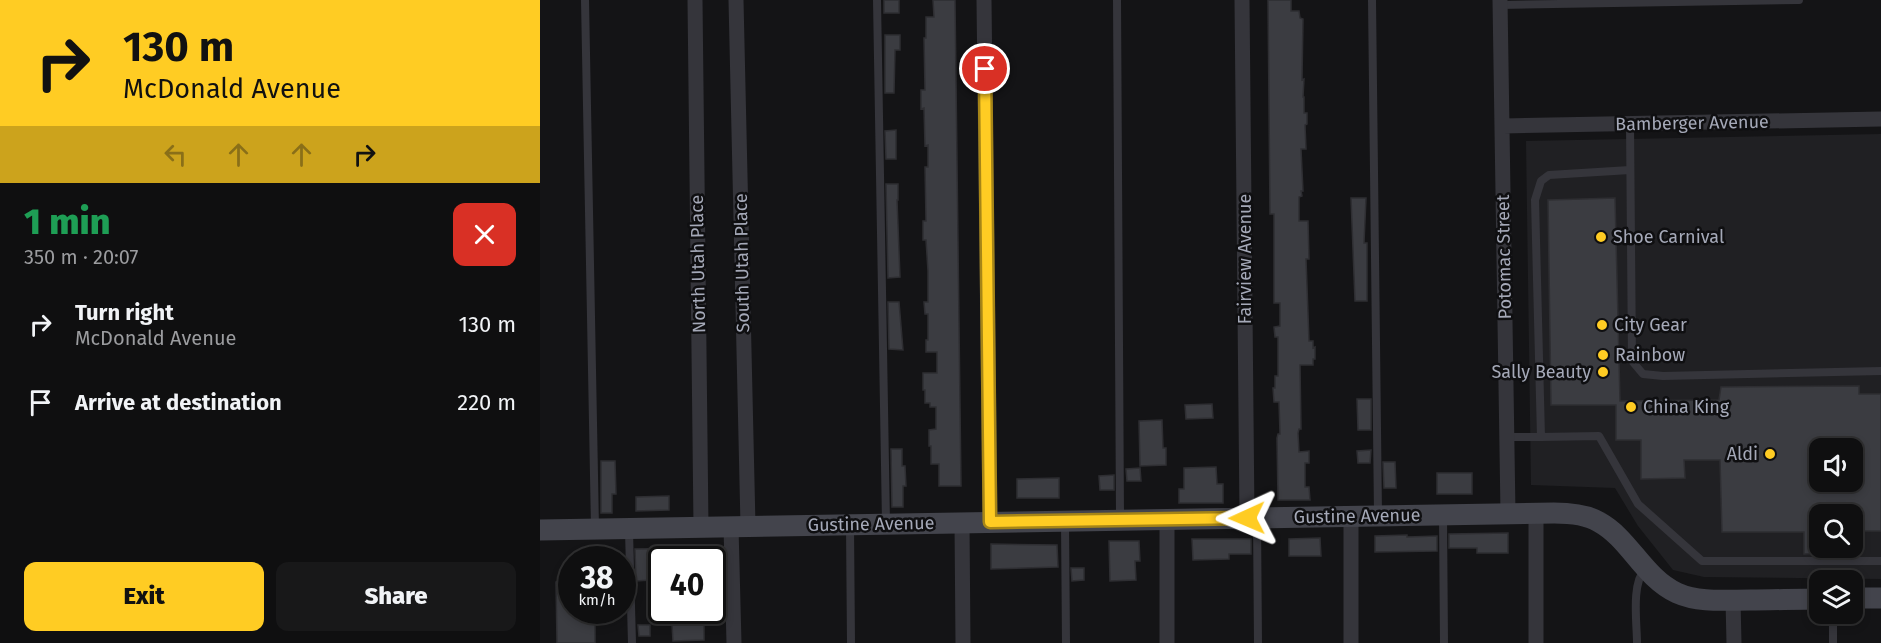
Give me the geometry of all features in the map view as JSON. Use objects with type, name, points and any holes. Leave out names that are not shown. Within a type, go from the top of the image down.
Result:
[{"type":"street","name":"North Utah Place","points":[[694,0],[701,527]]},
{"type":"street","name":"South Utah Place","points":[[734,643],[740,526],[736,0]]},
{"type":"street","points":[[984,0],[990,522]]},
{"type":"street","name":"Fairview Avenue","points":[[1242,0],[1252,518]]},
{"type":"street","name":"Potomac Street","points":[[1500,2],[1508,514]]},
{"type":"street","name":"Bamberger Avenue","points":[[1503,126],[1881,119]]},
{"type":"street","points":[[1536,513],[1536,643]]},
{"type":"street","name":"Gustine Avenue","points":[[540,530],[1569,513],[1598,521],[1611,530],[1646,569],[1666,587],[1679,594],[1692,598],[1733,600],[1809,599]]},
{"type":"street","points":[[1351,516],[1351,643]]},
{"type":"street","points":[[1167,519],[1167,643]]},
{"type":"street","points":[[962,523],[963,643]]},
{"type":"street","points":[[1863,598],[1881,598]]},
{"type":"street","points":[[1733,600],[1734,643]]},
{"type":"lane","points":[[585,0],[595,529]]},
{"type":"lane","points":[[877,0],[886,524]]},
{"type":"lane","points":[[1117,0],[1119,520]]},
{"type":"lane","points":[[1372,0],[1378,516]]},
{"type":"lane","points":[[1500,2],[1799,0]]},
{"type":"lane","points":[[1630,124],[1632,361],[1643,374],[1663,376],[1881,371]]},
{"type":"lane","points":[[1541,437],[1535,200],[1541,181],[1549,175],[1630,170]]},
{"type":"lane","points":[[1507,437],[1599,436],[1638,504],[1702,561],[1881,561]]},
{"type":"lane","points":[[1443,514],[1444,643]]},
{"type":"lane","points":[[1252,518],[1258,643]]},
{"type":"lane","points":[[1065,521],[1066,643]]},
{"type":"lane","points":[[850,525],[851,643]]},
{"type":"lane","points":[[629,528],[632,643]]},
{"type":"lane","points":[[1637,643],[1637,588],[1639,578],[1646,569]]},
{"type":"lane","points":[[1833,624],[1833,643]]},
{"type":"shaded area","points":[[1881,134],[1881,579],[1863,579],[1863,570],[1809,570],[1809,578],[1704,577],[1673,570],[1638,526],[1615,488],[1531,485],[1526,141]]},
{"type":"building","points":[[884,0],[899,0],[899,13],[884,13]]},
{"type":"building","points":[[933,0],[955,0],[961,486],[939,486],[939,464],[931,464],[931,446],[929,446],[929,430],[936,429],[936,407],[930,407],[930,403],[925,403],[925,390],[923,390],[923,373],[937,373],[937,352],[926,352],[928,314],[925,314],[924,302],[928,302],[928,271],[926,240],[923,240],[923,221],[926,221],[925,167],[928,167],[928,145],[925,146],[924,108],[921,109],[921,90],[925,90],[926,17],[934,17]]},
{"type":"building","points":[[1268,0],[1291,0],[1291,11],[1299,11],[1300,18],[1303,19],[1302,80],[1304,79],[1304,113],[1307,113],[1307,124],[1305,125],[1306,149],[1301,149],[1303,191],[1301,191],[1302,196],[1299,197],[1299,221],[1308,221],[1309,259],[1306,259],[1309,341],[1313,341],[1313,348],[1315,347],[1315,359],[1313,359],[1313,365],[1300,365],[1301,429],[1298,433],[1299,452],[1309,451],[1309,463],[1305,463],[1305,487],[1309,487],[1310,500],[1278,500],[1279,402],[1274,402],[1273,388],[1275,388],[1275,376],[1278,376],[1278,337],[1275,337],[1274,327],[1280,326],[1280,303],[1274,303],[1274,214],[1270,214]]},
{"type":"building","points":[[885,35],[900,35],[900,50],[895,50],[894,93],[885,93]]},
{"type":"building","points":[[896,130],[896,159],[886,159],[885,131]]},
{"type":"building","points":[[886,184],[898,184],[900,277],[888,278]]},
{"type":"building","points":[[1351,198],[1366,198],[1364,243],[1367,243],[1367,301],[1355,301]]},
{"type":"building","points":[[1615,198],[1620,401],[1719,400],[1721,387],[1859,386],[1859,394],[1881,394],[1881,531],[1863,531],[1863,504],[1809,504],[1809,554],[1804,554],[1804,532],[1722,532],[1720,460],[1684,460],[1685,478],[1641,479],[1641,440],[1616,440],[1616,405],[1551,405],[1548,200]]},
{"type":"building","points":[[888,302],[899,302],[903,350],[889,349]]},
{"type":"building","points":[[1357,399],[1371,399],[1371,430],[1358,430]]},
{"type":"building","points":[[1212,404],[1213,418],[1186,419],[1185,405]]},
{"type":"building","points":[[1162,420],[1166,465],[1140,466],[1139,421]]},
{"type":"building","points":[[891,449],[902,449],[902,466],[905,466],[906,486],[903,486],[903,507],[892,507]]},
{"type":"building","points":[[1371,450],[1370,463],[1358,463],[1357,451]]},
{"type":"building","points":[[601,461],[615,461],[616,494],[612,494],[612,513],[601,513]]},
{"type":"building","points":[[1383,462],[1395,462],[1396,488],[1384,488]]},
{"type":"building","points":[[1216,467],[1217,484],[1223,484],[1223,503],[1179,503],[1179,489],[1184,489],[1184,468]]},
{"type":"building","points":[[1140,468],[1141,481],[1127,481],[1126,469]]},
{"type":"building","points":[[1437,473],[1472,473],[1472,494],[1437,494]]},
{"type":"building","points":[[1114,475],[1114,490],[1100,490],[1099,476]]},
{"type":"building","points":[[1059,478],[1059,498],[1017,498],[1017,479]]},
{"type":"building","points":[[669,496],[669,510],[636,511],[636,497]]},
{"type":"building","points":[[1508,533],[1508,553],[1477,553],[1477,548],[1449,548],[1449,534]]},
{"type":"building","points":[[1407,535],[1407,537],[1437,536],[1437,551],[1375,552],[1375,536]]},
{"type":"building","points":[[1320,538],[1321,556],[1289,556],[1289,539]]},
{"type":"building","points":[[1192,539],[1251,539],[1251,554],[1229,554],[1229,559],[1193,560]]},
{"type":"building","points":[[1109,541],[1139,541],[1140,561],[1135,561],[1136,580],[1110,581]]},
{"type":"building","points":[[991,544],[1057,545],[1058,567],[991,569]]},
{"type":"building","points":[[636,549],[648,549],[648,580],[636,581]]},
{"type":"building","points":[[1071,568],[1084,568],[1084,580],[1072,581]]},
{"type":"building","points":[[558,581],[558,624],[595,624],[595,643],[557,643],[556,582]]},
{"type":"building","points":[[704,624],[704,640],[673,641],[672,625]]},
{"type":"building","points":[[638,625],[650,625],[650,636],[639,636]]},
{"type":"place","name":"Shoe Carnival","points":[[1601,237]]},
{"type":"place","name":"City Gear","points":[[1602,325]]},
{"type":"place","name":"Rainbow","points":[[1603,355]]},
{"type":"place","name":"Sally Beauty","points":[[1603,372]]},
{"type":"place","name":"China King","points":[[1631,407]]},
{"type":"place","name":"Aldi","points":[[1770,454]]},
{"type":"route","points":[[985,69],[990,522],[1247,518]]}]
